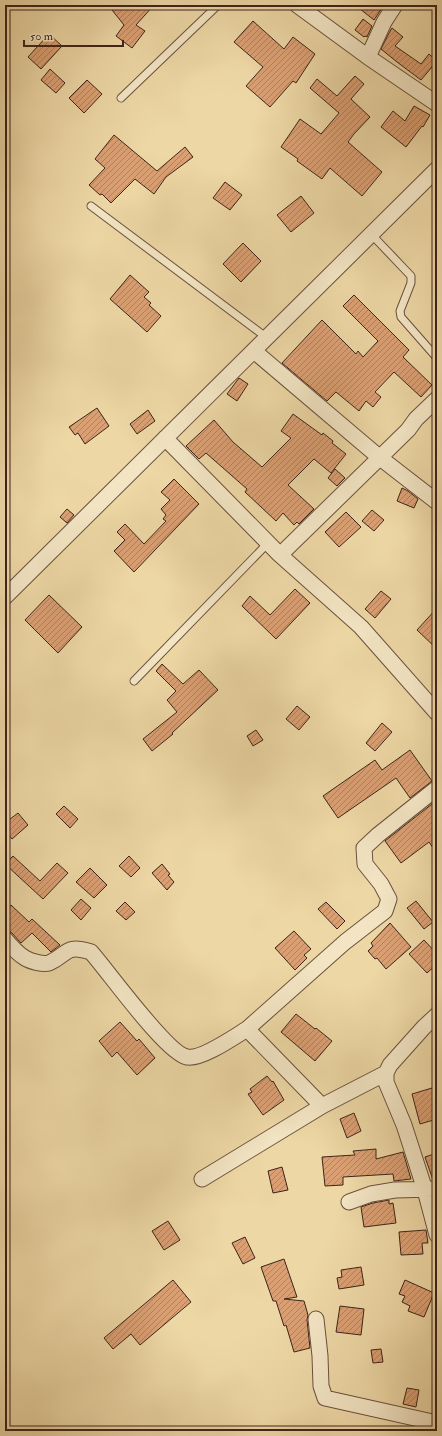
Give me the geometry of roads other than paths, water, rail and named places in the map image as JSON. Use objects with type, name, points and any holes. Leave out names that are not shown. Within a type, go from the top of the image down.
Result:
[{"type":"street","points":[[297,5],[368,57],[437,104]]},
{"type":"street","points":[[368,57],[384,22],[395,5]]},
{"type":"street","points":[[5,597],[437,169]]},
{"type":"street","points":[[254,351],[379,458],[437,502]]},
{"type":"street","points":[[280,555],[408,430],[416,419],[437,399]]},
{"type":"street","points":[[165,438],[269,542],[280,555],[361,627],[437,712]]},
{"type":"street","points":[[5,939],[25,958],[42,963],[48,963],[69,949],[79,948],[91,952],[159,1035],[180,1054],[187,1057],[200,1056],[247,1029],[345,942],[385,911],[388,899],[381,884],[365,864],[364,848],[437,788]]},
{"type":"street","points":[[437,1015],[424,1027],[390,1065],[386,1073],[386,1082],[431,1190],[437,1235]]},
{"type":"street","points":[[247,1029],[322,1106]]},
{"type":"street","points":[[202,1179],[322,1106],[386,1073]]},
{"type":"street","points":[[349,1202],[371,1194],[395,1190],[431,1190]]},
{"type":"street","points":[[316,1319],[320,1356],[321,1386],[325,1398],[437,1423]]},
{"type":"lane","points":[[121,98],[218,5]]},
{"type":"lane","points":[[91,206],[266,337]]},
{"type":"lane","points":[[371,234],[411,276],[411,283],[400,311],[402,317],[437,358]]},
{"type":"lane","points":[[134,681],[269,542]]}]
